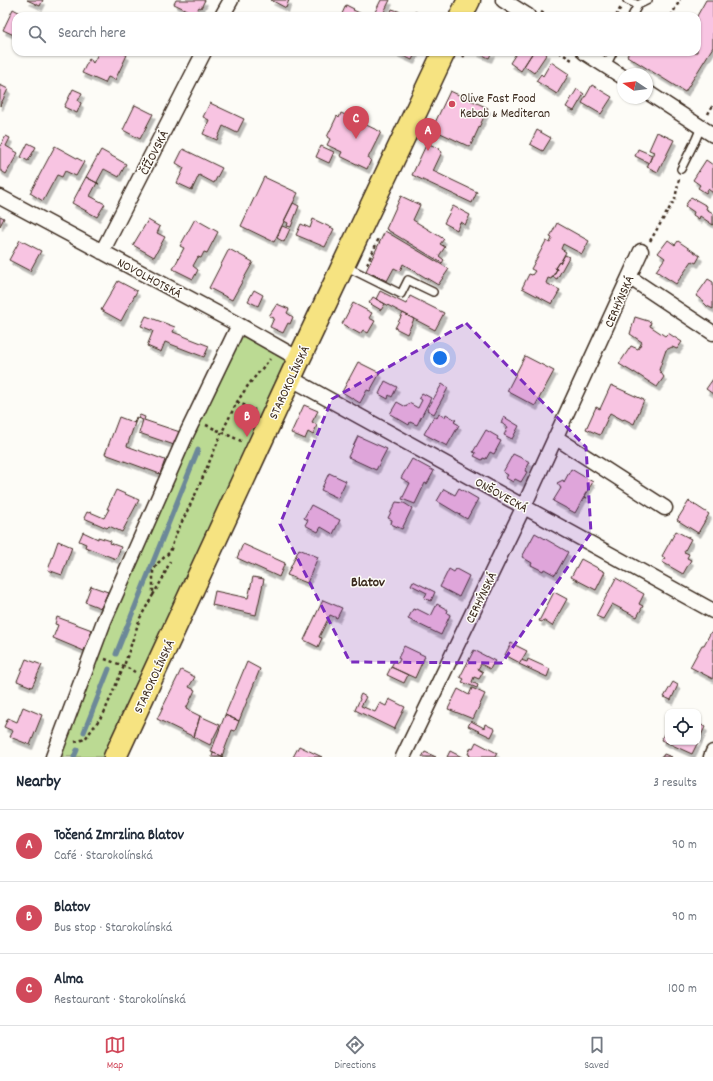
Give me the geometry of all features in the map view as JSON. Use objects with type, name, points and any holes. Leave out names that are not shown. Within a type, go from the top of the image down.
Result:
[{"type":"main road","points":[[463,12],[469,0]]},
{"type":"main road","name":"STAROKOLÍNSKÁ","points":[[115,757],[294,368],[442,56]]},
{"type":"street","points":[[224,12],[231,0]]},
{"type":"street","points":[[503,0],[522,12]]},
{"type":"street","name":"ČÍŽOVSKÁ","points":[[102,252],[202,56]]},
{"type":"street","points":[[590,56],[617,73]]},
{"type":"street","points":[[653,96],[713,135]]},
{"type":"street","name":"NOVOLHOTSKÁ","points":[[0,197],[239,325],[294,368]]},
{"type":"street","name":"CERHÝNSKÁ","points":[[403,757],[524,506],[641,252]]},
{"type":"street","points":[[629,277],[713,333]]},
{"type":"street","points":[[53,757],[104,621],[186,434],[239,325]]},
{"type":"street","name":"ONŠOVECKÁ","points":[[294,368],[524,506],[713,611]]},
{"type":"street","points":[[555,437],[665,508]]},
{"type":"street","points":[[711,757],[713,752]]},
{"type":"lane","points":[[627,0],[638,5]]},
{"type":"lane","points":[[634,12],[638,5],[648,0]]},
{"type":"lane","points":[[606,66],[611,56]]},
{"type":"lane","points":[[681,169],[701,127]]},
{"type":"lane","points":[[343,265],[401,294],[408,280],[433,292]]},
{"type":"path","points":[[673,12],[680,0]]},
{"type":"path","points":[[641,252],[645,249],[674,199],[681,169]]},
{"type":"path","points":[[153,595],[153,571],[158,563],[170,552],[176,534],[237,402],[249,384],[273,356]]},
{"type":"path","points":[[237,402],[257,411]]},
{"type":"path","points":[[222,432],[244,442]]},
{"type":"path","points":[[58,742],[79,741],[85,739],[104,713],[124,666],[140,618],[163,578],[170,561]]},
{"type":"path","points":[[91,657],[111,661],[132,670]]},
{"type":"highlighted area","points":[[466,323],[586,447],[591,533],[502,663],[350,662],[280,524],[332,399]]},
{"type":"green space","points":[[239,325],[299,359],[114,757],[53,757],[123,579]]},
{"type":"building","points":[[27,0],[43,0],[40,6]]},
{"type":"building","points":[[176,0],[205,0],[201,8],[199,7],[196,12],[191,12],[174,4]]},
{"type":"building","points":[[271,0],[289,0],[286,8]]},
{"type":"building","points":[[381,0],[390,0],[384,12],[375,12]]},
{"type":"building","points":[[706,0],[713,0],[713,47],[685,92],[653,72],[653,68],[646,68],[627,56],[701,56],[701,12],[699,12]]},
{"type":"building","points":[[346,5],[357,12],[343,12]]},
{"type":"building","points":[[13,9],[19,12],[12,12],[12,34],[3,30]]},
{"type":"building","points":[[392,9],[401,12],[391,12]]},
{"type":"building","points":[[97,56],[127,56],[115,80],[108,77],[105,83],[82,73],[89,59],[93,63]]},
{"type":"building","points":[[404,56],[414,56],[412,60]]},
{"type":"building","points":[[514,56],[530,56],[521,71],[510,63]]},
{"type":"building","points":[[530,56],[545,56],[534,73],[524,66]]},
{"type":"building","points":[[551,62],[569,74],[557,94],[536,81],[541,74],[543,76]]},
{"type":"building","points":[[0,85],[8,89],[0,106]]},
{"type":"building","points":[[592,85],[612,97],[601,114],[582,103]]},
{"type":"building","points":[[73,89],[82,93],[78,101],[81,103],[77,113],[64,107]]},
{"type":"building","points":[[577,89],[584,94],[574,111],[566,107]]},
{"type":"building","points":[[450,91],[488,108],[470,147],[432,129]]},
{"type":"building","points":[[210,103],[244,119],[237,133],[223,126],[217,140],[203,134],[209,120],[203,117]]},
{"type":"building","points":[[135,105],[153,114],[140,139],[123,130]]},
{"type":"building","points":[[341,113],[381,132],[368,158],[371,160],[367,169],[340,156],[342,152],[327,145],[330,139],[327,137],[337,116],[339,118]]},
{"type":"building","points":[[537,130],[551,138],[543,151],[530,144]]},
{"type":"building","points":[[657,132],[674,140],[658,172],[647,167],[654,152],[649,150]]},
{"type":"building","points":[[6,136],[10,138],[6,146],[18,153],[6,174],[0,170],[0,146]]},
{"type":"building","points":[[28,143],[36,147],[28,161],[21,157]]},
{"type":"building","points":[[427,143],[440,149],[439,150],[442,152],[433,171],[477,192],[472,203],[412,175]]},
{"type":"building","points":[[55,146],[84,162],[76,176],[65,171],[62,177],[57,175],[43,201],[30,193]]},
{"type":"building","points":[[321,146],[334,152],[329,163],[316,157]]},
{"type":"building","points":[[183,149],[222,168],[214,183],[199,175],[192,190],[177,183],[184,168],[176,163]]},
{"type":"building","points":[[638,149],[652,155],[649,163],[635,156]]},
{"type":"building","points":[[101,150],[126,164],[119,177],[104,169],[97,182],[99,184],[86,177]]},
{"type":"building","points":[[706,160],[713,165],[713,193],[708,189],[706,193],[698,188],[700,185],[693,180]]},
{"type":"building","points":[[86,177],[99,184],[97,183],[90,196],[105,204],[97,217],[72,203]]},
{"type":"building","points":[[264,177],[298,193],[274,242],[241,226]]},
{"type":"building","points":[[401,196],[420,205],[413,220],[444,239],[440,244],[445,247],[439,256],[444,260],[442,263],[386,229]]},
{"type":"building","points":[[691,197],[707,206],[706,209],[713,213],[713,225],[700,216],[699,219],[693,215],[694,212],[685,206]]},
{"type":"building","points":[[293,203],[299,206],[291,227],[287,226],[288,223],[284,221]]},
{"type":"building","points":[[453,206],[470,215],[465,225],[460,222],[457,230],[444,223]]},
{"type":"building","points":[[0,216],[4,218],[0,226]]},
{"type":"building","points":[[195,219],[218,232],[207,253],[204,252],[201,258],[198,257],[193,266],[198,270],[193,279],[173,269],[184,248],[180,246]]},
{"type":"building","points":[[313,219],[334,229],[325,247],[296,235],[301,224],[310,228]]},
{"type":"building","points":[[148,220],[160,227],[157,233],[165,237],[154,257],[133,245]]},
{"type":"building","points":[[557,223],[589,241],[582,254],[563,244],[561,249],[566,252],[560,263],[559,262],[555,268],[557,269],[551,279],[548,278],[546,283],[560,290],[552,304],[522,288],[529,274],[532,275],[535,271],[531,269],[546,241],[550,243],[552,238],[550,237]]},
{"type":"building","points":[[282,226],[290,229],[284,242],[277,238]]},
{"type":"building","points":[[385,231],[449,269],[438,285],[403,264],[400,271],[394,268],[387,281],[366,271]]},
{"type":"building","points":[[20,240],[41,251],[30,271],[9,260]]},
{"type":"building","points":[[668,240],[675,245],[678,241],[700,256],[696,263],[692,261],[676,284],[656,271],[665,258],[658,253]]},
{"type":"building","points":[[229,249],[253,262],[232,300],[209,288]]},
{"type":"building","points":[[565,255],[569,257],[557,279],[553,277],[557,269],[555,268]]},
{"type":"building","points":[[708,279],[713,282],[713,309],[707,306],[696,296]]},
{"type":"building","points":[[118,281],[137,291],[121,321],[101,310]]},
{"type":"building","points":[[254,290],[263,295],[258,306],[248,301]]},
{"type":"building","points":[[380,291],[406,304],[410,296],[444,313],[435,330],[376,299]]},
{"type":"building","points":[[373,297],[385,304],[381,310],[369,303]]},
{"type":"building","points":[[353,303],[372,313],[369,318],[375,321],[368,333],[363,330],[360,334],[342,324]]},
{"type":"building","points":[[277,304],[289,309],[287,313],[293,317],[283,333],[270,327],[274,318],[269,316]]},
{"type":"building","points":[[403,313],[414,319],[407,334],[395,328]]},
{"type":"building","points":[[146,316],[175,327],[173,332],[209,346],[204,357],[165,342],[161,352],[147,346],[153,331],[141,326]]},
{"type":"building","points":[[635,317],[651,322],[650,326],[665,336],[668,333],[682,342],[677,349],[672,347],[666,350],[659,370],[664,377],[657,387],[619,364],[631,346],[638,349],[642,342],[630,334]]},
{"type":"building","points":[[525,356],[554,371],[535,406],[507,391]]},
{"type":"building","points":[[358,362],[380,373],[370,391],[367,390],[360,403],[342,392]]},
{"type":"building","points":[[713,379],[713,394],[706,389]]},
{"type":"building","points":[[385,381],[397,387],[392,397],[389,395],[388,399],[379,394]]},
{"type":"building","points":[[442,384],[448,388],[434,414],[427,410]]},
{"type":"building","points":[[611,385],[644,400],[634,424],[610,413],[600,435],[586,429],[596,407],[600,409]]},
{"type":"building","points":[[422,393],[431,398],[417,425],[410,422],[409,425],[390,414],[397,402],[406,407],[409,403],[418,408],[422,400],[419,398]]},
{"type":"building","points":[[304,405],[318,411],[312,422],[317,425],[313,435],[308,432],[305,439],[291,433]]},
{"type":"building","points":[[439,414],[445,417],[446,414],[456,420],[454,422],[459,425],[447,446],[424,434],[434,416],[437,418]]},
{"type":"building","points":[[140,415],[145,417],[144,420],[183,433],[177,446],[139,433],[143,420],[137,418],[134,423],[136,417],[138,418]]},
{"type":"building","points":[[119,417],[135,423],[127,446],[165,460],[160,474],[105,454]]},
{"type":"building","points":[[504,417],[519,426],[512,439],[504,435],[508,427],[501,423]]},
{"type":"building","points":[[486,430],[498,437],[497,439],[501,441],[494,454],[490,452],[486,459],[483,458],[482,460],[474,456],[476,453],[473,452]]},
{"type":"building","points":[[358,436],[387,449],[376,470],[348,457]]},
{"type":"building","points":[[513,454],[530,462],[525,471],[527,472],[521,482],[515,479],[513,482],[506,478],[508,475],[503,472]]},
{"type":"building","points":[[412,459],[434,471],[427,484],[425,483],[415,504],[402,499],[410,483],[401,478]]},
{"type":"building","points":[[571,469],[593,482],[584,496],[587,498],[584,497],[575,513],[553,501],[561,488],[557,483],[563,480],[564,482]]},
{"type":"building","points":[[329,473],[346,481],[338,498],[321,490]]},
{"type":"building","points":[[459,488],[478,499],[467,519],[437,501],[444,489],[455,495]]},
{"type":"building","points":[[116,490],[139,500],[122,532],[109,526],[107,528],[84,518],[87,512],[90,512],[104,518]]},
{"type":"building","points":[[689,501],[709,514],[698,533],[677,520]]},
{"type":"building","points":[[396,502],[404,503],[412,508],[402,529],[391,524],[392,520],[388,518]]},
{"type":"building","points":[[311,505],[340,520],[333,534],[321,527],[318,532],[305,525],[308,520],[304,518]]},
{"type":"building","points":[[676,531],[691,539],[684,552],[689,554],[687,558],[691,560],[683,574],[662,562],[665,558],[662,556]]},
{"type":"building","points":[[83,532],[98,539],[98,537],[111,541],[110,543],[121,547],[116,559],[85,547],[86,544],[79,541]]},
{"type":"building","points":[[535,533],[568,552],[555,575],[544,569],[543,571],[531,565],[532,563],[522,557]]},
{"type":"building","points":[[58,541],[72,547],[62,575],[48,570]]},
{"type":"building","points":[[243,544],[285,563],[279,577],[237,558]]},
{"type":"building","points":[[299,549],[318,557],[307,583],[287,575]]},
{"type":"building","points":[[581,559],[605,572],[596,590],[571,577]]},
{"type":"building","points":[[449,569],[454,572],[456,569],[469,576],[459,597],[440,587]]},
{"type":"building","points":[[253,577],[264,579],[256,615],[212,605],[215,591],[248,598]]},
{"type":"building","points":[[616,578],[644,594],[639,604],[643,606],[637,617],[612,604],[603,619],[596,616]]},
{"type":"building","points":[[413,581],[435,592],[431,601],[424,598],[427,593],[411,585]]},
{"type":"building","points":[[91,586],[108,592],[101,608],[85,602]]},
{"type":"building","points":[[554,592],[567,599],[552,626],[543,620],[542,622],[539,621]]},
{"type":"building","points":[[323,600],[342,608],[337,618],[330,615],[319,637],[322,638],[318,647],[304,640]]},
{"type":"building","points":[[437,604],[448,610],[447,613],[450,615],[441,635],[408,619],[413,609],[417,609],[431,616]]},
{"type":"building","points":[[57,617],[92,630],[84,651],[53,638],[58,625],[55,624]]},
{"type":"building","points":[[711,632],[713,633],[713,679],[690,667]]},
{"type":"building","points":[[511,643],[527,651],[520,663],[505,655]]},
{"type":"building","points":[[404,646],[425,656],[415,678],[391,667],[394,661],[398,663],[400,659],[398,658]]},
{"type":"building","points":[[474,650],[495,661],[490,669],[481,664],[478,669],[483,672],[479,679],[474,677],[472,682],[478,685],[477,688],[462,682],[464,679],[460,677]]},
{"type":"building","points":[[26,659],[42,665],[32,687],[17,681]]},
{"type":"building","points":[[528,659],[550,669],[547,677],[519,664],[521,660],[527,662]]},
{"type":"building","points":[[247,662],[260,669],[239,721],[225,715]]},
{"type":"building","points":[[391,667],[408,675],[404,683],[387,675]]},
{"type":"building","points":[[181,670],[195,677],[189,687],[195,690],[186,709],[200,716],[194,737],[157,719]]},
{"type":"building","points":[[673,682],[678,685],[671,700],[664,697]]},
{"type":"building","points":[[472,688],[485,694],[473,719],[448,709],[458,689],[469,695]]},
{"type":"building","points":[[361,694],[366,697],[361,706],[375,712],[380,703],[386,706],[389,699],[405,707],[394,729],[355,710]]},
{"type":"building","points":[[23,707],[42,715],[30,745],[10,737],[13,731],[4,727],[8,718],[17,722]]},
{"type":"building","points":[[225,715],[239,721],[235,731],[232,730],[222,756],[211,752]]},
{"type":"building","points":[[200,716],[220,725],[210,745],[194,737]]},
{"type":"building","points":[[471,721],[484,728],[485,724],[495,729],[491,737],[468,726]]},
{"type":"building","points":[[701,725],[705,727],[701,736]]},
{"type":"building","points":[[665,732],[665,742],[661,740]]},
{"type":"building","points":[[476,742],[497,753],[495,757],[469,757],[470,755],[468,754],[471,747],[473,748]]},
{"type":"building","points":[[672,745],[696,745],[692,754]]},
{"type":"building","points":[[299,746],[322,757],[293,757]]},
{"type":"building","points":[[450,751],[462,757],[447,757]]},
{"type":"building","points":[[425,752],[436,757],[422,757]]},
{"type":"building","points":[[213,753],[222,756],[223,757],[212,757]]},
{"type":"building","points":[[664,754],[672,757],[661,757]]},
{"type":"waterway","points":[[116,654],[198,450]]},
{"type":"waterway","points":[[84,732],[109,669]]},
{"type":"waterway","points":[[74,757],[77,750]]},
{"type":"place","name":"Olive Fast Food Kebab & Mediteran","points":[[452,104]]},
{"type":"place","name":"Alma","points":[[356,139]]},
{"type":"place","name":"Točená Zmrzlina Blatov","points":[[428,151]]},
{"type":"place","name":"Blatov","points":[[247,437]]},
{"type":"district","name":"Blatov","points":[[368,581]]}]
